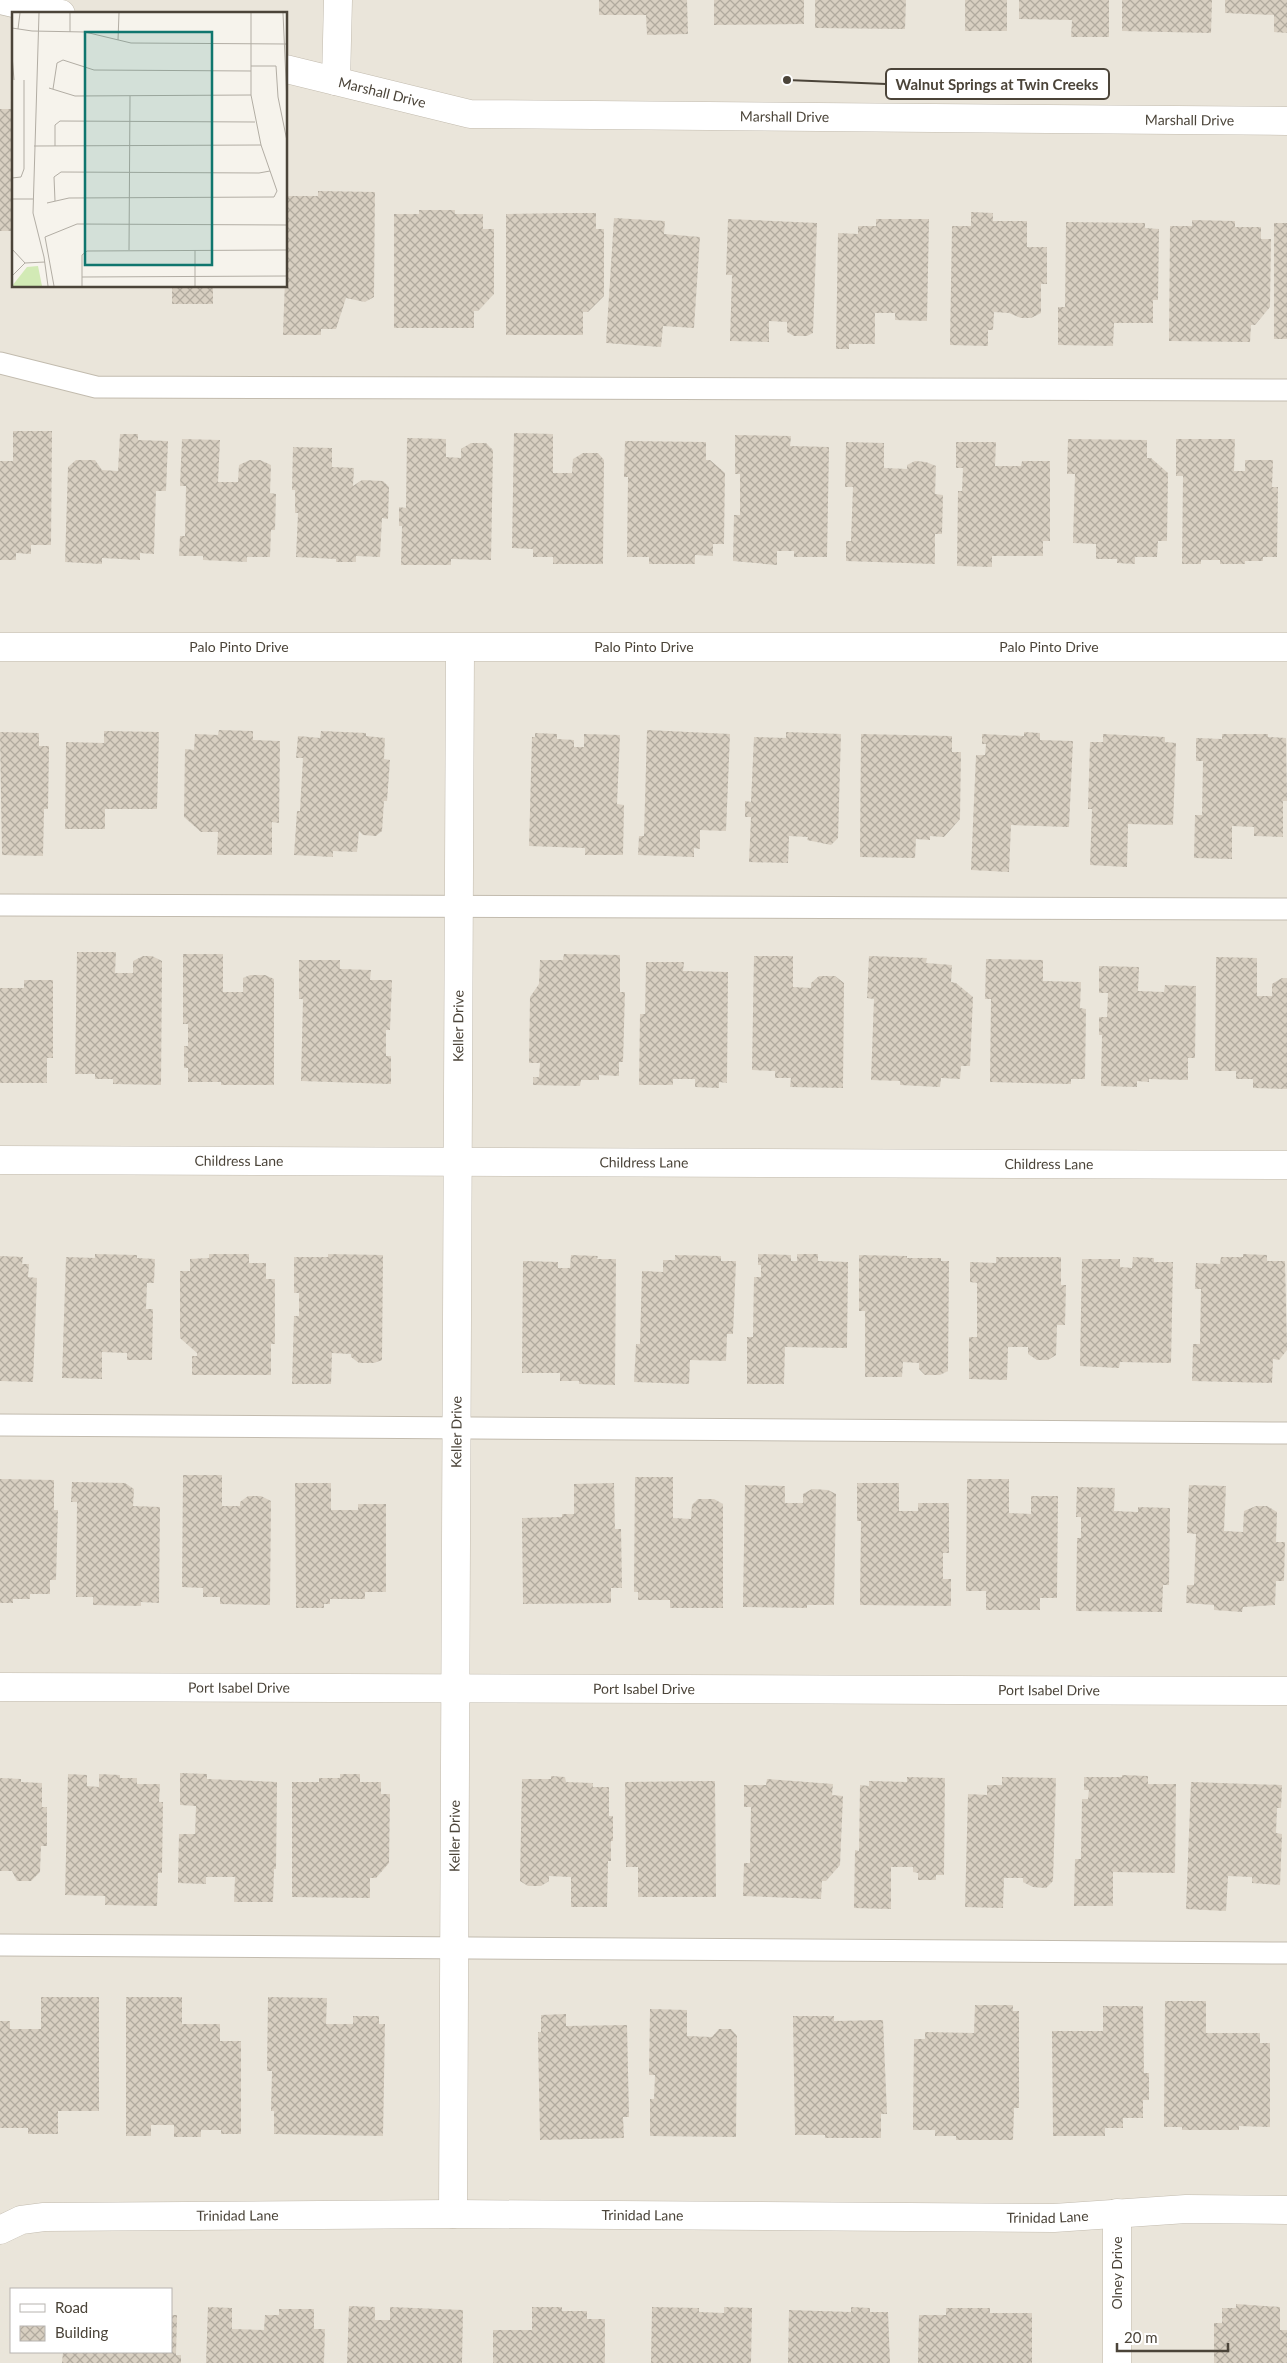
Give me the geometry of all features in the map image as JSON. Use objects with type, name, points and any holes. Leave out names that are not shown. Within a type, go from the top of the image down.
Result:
[{"type":"street","points":[[0,0],[52,12]]},
{"type":"street","points":[[336,81],[338,0]]},
{"type":"street","name":"Marshall Drive","points":[[288,69],[470,114],[1287,121]]},
{"type":"street","name":"Palo Pinto Drive","points":[[0,647],[1287,647]]},
{"type":"street","name":"Keller Drive","points":[[453,2214],[460,648]]},
{"type":"street","name":"Childress Lane","points":[[0,1160],[1287,1165]]},
{"type":"street","name":"Port Isabel Drive","points":[[0,1687],[1287,1691]]},
{"type":"street","name":"Trinidad Lane","points":[[0,2230],[21,2220],[44,2217],[453,2214],[1054,2218],[1186,2209],[1287,2210]]},
{"type":"street","name":"Olney Drive","points":[[1116,2213],[1117,2363]]},
{"type":"lane","points":[[0,363],[96,387],[1287,390]]},
{"type":"lane","points":[[0,905],[1287,909]]},
{"type":"lane","points":[[0,1425],[1287,1433]]},
{"type":"lane","points":[[0,1945],[1287,1954]]},
{"type":"shaded area","points":[[0,0],[1287,0],[1287,2363],[0,2363]]},
{"type":"building","points":[[599,0],[687,0],[688,34],[647,35],[646,15],[599,15]]},
{"type":"building","points":[[714,0],[804,0],[804,24],[714,25]]},
{"type":"building","points":[[815,0],[906,0],[905,29],[815,28]]},
{"type":"building","points":[[965,0],[1007,0],[1007,31],[965,31]]},
{"type":"building","points":[[1019,0],[1109,0],[1109,37],[1071,37],[1072,20],[1019,19]]},
{"type":"building","points":[[1122,0],[1212,0],[1211,33],[1122,31]]},
{"type":"building","points":[[1225,0],[1287,0],[1287,33],[1274,32],[1274,15],[1225,13]]},
{"type":"building","points":[[0,109],[12,109],[12,231],[0,231]]},
{"type":"building","points":[[318,191],[375,192],[374,297],[365,302],[346,298],[336,329],[321,329],[321,335],[283,335],[285,288],[288,288],[288,196],[318,196]]},
{"type":"building","points":[[419,210],[455,210],[455,214],[483,214],[483,229],[494,229],[494,294],[478,311],[474,311],[474,328],[394,328],[394,214],[419,214]]},
{"type":"building","points":[[971,212],[993,213],[993,221],[1027,221],[1027,247],[1047,247],[1047,284],[1041,284],[1041,313],[1031,318],[1021,318],[1009,313],[994,312],[993,330],[988,330],[988,346],[950,345],[952,226],[971,226]]},
{"type":"building","points":[[596,213],[596,229],[604,229],[604,296],[588,312],[583,312],[583,335],[506,335],[506,214]]},
{"type":"building","points":[[614,218],[665,221],[664,234],[700,237],[694,328],[663,326],[661,347],[606,343]]},
{"type":"building","points":[[728,219],[817,223],[813,333],[807,336],[794,336],[787,332],[787,322],[769,321],[769,342],[730,341],[732,275],[726,275]]},
{"type":"building","points":[[876,219],[929,219],[927,321],[895,320],[895,313],[875,313],[875,344],[849,344],[849,349],[836,349],[838,233],[858,234],[858,226],[876,226]]},
{"type":"building","points":[[1192,220],[1235,221],[1235,227],[1261,227],[1261,239],[1271,239],[1270,307],[1255,325],[1251,325],[1250,342],[1169,341],[1170,226],[1192,226]]},
{"type":"building","points":[[1066,222],[1145,223],[1145,228],[1159,229],[1158,300],[1153,300],[1153,323],[1114,323],[1113,346],[1058,345],[1058,307],[1065,307]]},
{"type":"building","points":[[1274,223],[1287,223],[1287,339],[1274,339]]},
{"type":"building","points":[[172,288],[213,288],[213,304],[172,304]]},
{"type":"building","points":[[13,431],[52,431],[51,545],[31,545],[31,554],[16,553],[16,560],[0,560],[0,461],[13,461]]},
{"type":"building","points":[[514,433],[553,434],[553,473],[572,473],[573,459],[583,453],[598,453],[604,460],[603,564],[553,564],[553,557],[533,557],[533,549],[512,548]]},
{"type":"building","points":[[120,434],[138,434],[138,440],[168,441],[166,491],[156,491],[154,554],[140,553],[140,560],[102,558],[102,564],[65,562],[68,467],[76,460],[95,460],[102,470],[118,471]]},
{"type":"building","points":[[735,435],[791,436],[790,446],[829,447],[827,557],[794,557],[794,551],[777,551],[777,565],[733,561],[734,515],[740,515],[740,474],[735,474]]},
{"type":"building","points":[[407,438],[446,439],[446,457],[461,458],[461,449],[471,443],[486,443],[493,450],[491,560],[451,559],[451,565],[401,565],[402,526],[399,526],[399,507],[406,508]]},
{"type":"building","points":[[182,439],[220,440],[218,482],[238,482],[239,465],[250,460],[260,460],[271,465],[270,493],[276,494],[275,530],[271,530],[270,557],[247,557],[247,562],[203,560],[203,556],[179,556],[180,536],[185,536],[186,486],[180,486]]},
{"type":"building","points":[[1068,439],[1147,440],[1147,458],[1151,458],[1168,473],[1167,541],[1158,541],[1157,557],[1135,557],[1135,564],[1117,563],[1117,559],[1096,559],[1096,544],[1073,543],[1075,474],[1067,474]]},
{"type":"building","points":[[1176,439],[1235,439],[1234,471],[1245,471],[1245,460],[1273,460],[1272,487],[1278,487],[1277,557],[1263,557],[1263,561],[1245,561],[1245,564],[1220,564],[1220,560],[1201,560],[1201,564],[1182,564],[1183,476],[1176,476]]},
{"type":"building","points":[[625,441],[706,442],[706,460],[710,460],[725,473],[724,544],[713,544],[713,556],[695,555],[695,564],[649,564],[649,557],[627,557],[628,477],[624,477]]},
{"type":"building","points":[[846,442],[884,443],[884,468],[907,469],[907,465],[915,461],[926,462],[936,466],[935,494],[943,495],[942,534],[935,534],[935,564],[846,561],[846,541],[851,541],[853,487],[845,487]]},
{"type":"building","points":[[956,442],[996,442],[995,466],[1021,466],[1022,461],[1050,461],[1050,541],[1043,541],[1043,556],[992,556],[992,567],[957,566],[958,491],[962,491],[963,468],[956,468]]},
{"type":"building","points":[[293,447],[332,448],[332,467],[354,468],[353,486],[362,480],[383,481],[389,487],[388,519],[382,518],[380,557],[356,556],[356,562],[336,562],[336,559],[296,557],[298,513],[295,513],[295,490],[292,490]]},
{"type":"building","points":[[219,730],[253,731],[253,740],[280,741],[279,823],[272,822],[272,855],[217,855],[218,832],[201,832],[184,817],[185,749],[194,750],[195,734],[218,735]]},
{"type":"building","points":[[647,730],[730,734],[726,831],[700,830],[700,849],[694,848],[694,857],[638,855],[639,836],[644,836]]},
{"type":"building","points":[[104,731],[159,732],[157,809],[105,809],[105,829],[65,829],[66,742],[104,743]]},
{"type":"building","points":[[321,731],[366,733],[366,736],[385,738],[384,759],[390,760],[387,801],[384,801],[382,831],[376,836],[363,835],[359,831],[357,852],[333,851],[333,857],[294,855],[297,811],[300,811],[303,758],[296,758],[298,736],[320,738]]},
{"type":"building","points":[[0,732],[39,733],[39,746],[49,746],[48,809],[44,809],[43,856],[2,855]]},
{"type":"building","points":[[786,732],[841,734],[838,838],[831,845],[807,840],[808,837],[789,836],[788,863],[749,862],[751,817],[745,817],[745,801],[751,802],[754,737],[786,738]]},
{"type":"building","points":[[1024,732],[1040,733],[1040,740],[1073,741],[1069,827],[1011,825],[1009,872],[971,870],[976,755],[985,755],[986,744],[982,744],[982,734],[1024,736]]},
{"type":"building","points":[[535,733],[557,734],[557,739],[574,740],[574,747],[584,747],[584,734],[620,735],[617,804],[624,805],[623,855],[585,855],[585,848],[529,846],[532,737],[535,737]]},
{"type":"building","points":[[861,734],[952,736],[952,752],[961,752],[960,819],[944,837],[930,836],[930,840],[916,839],[915,858],[860,857]]},
{"type":"building","points":[[1103,734],[1165,737],[1165,742],[1176,743],[1173,825],[1128,824],[1127,867],[1090,865],[1092,809],[1088,809],[1090,742],[1103,742]]},
{"type":"building","points":[[1222,734],[1268,734],[1268,737],[1286,738],[1287,801],[1283,801],[1283,837],[1254,836],[1254,827],[1232,826],[1232,859],[1194,858],[1195,815],[1202,815],[1203,761],[1196,761],[1196,738],[1222,739]]},
{"type":"building","points":[[77,952],[116,952],[115,973],[133,973],[133,961],[143,956],[152,956],[162,961],[161,1085],[113,1084],[113,1079],[95,1079],[95,1074],[75,1074]]},
{"type":"building","points":[[183,954],[223,954],[223,992],[243,992],[243,978],[250,975],[265,975],[274,979],[274,1085],[221,1085],[221,1082],[188,1082],[188,1068],[184,1068],[184,1046],[188,1046],[188,1024],[183,1024]]},
{"type":"building","points":[[564,954],[620,955],[620,992],[625,992],[623,1062],[619,1062],[619,1076],[599,1075],[599,1080],[581,1080],[580,1086],[533,1085],[533,1077],[539,1077],[540,1063],[529,1063],[530,997],[539,984],[540,960],[563,960]]},
{"type":"building","points":[[754,956],[793,956],[793,987],[811,988],[811,983],[819,976],[835,976],[844,983],[843,1088],[790,1087],[791,1078],[775,1078],[775,1071],[752,1070]]},
{"type":"building","points":[[869,956],[927,958],[926,963],[952,965],[951,982],[956,983],[973,997],[970,1066],[961,1066],[960,1079],[941,1078],[940,1087],[900,1085],[900,1081],[871,1080],[874,999],[867,998]]},
{"type":"building","points":[[1216,957],[1257,958],[1257,996],[1272,996],[1272,984],[1282,978],[1287,978],[1287,1089],[1253,1088],[1253,1079],[1236,1079],[1236,1071],[1215,1071]]},
{"type":"building","points":[[986,959],[1043,960],[1043,981],[1081,982],[1080,1008],[1086,1009],[1085,1079],[1071,1079],[1071,1084],[990,1082],[991,999],[985,999]]},
{"type":"building","points":[[299,960],[340,960],[340,969],[371,970],[370,980],[392,980],[390,1030],[386,1030],[386,1056],[391,1056],[391,1084],[301,1081],[303,999],[299,999]]},
{"type":"building","points":[[646,962],[684,962],[683,971],[728,972],[727,1083],[719,1082],[719,1088],[695,1087],[695,1079],[673,1079],[673,1085],[639,1085],[640,1014],[645,1014]]},
{"type":"building","points":[[1099,966],[1139,967],[1138,991],[1164,992],[1165,985],[1196,986],[1195,1058],[1188,1058],[1188,1080],[1149,1079],[1149,1082],[1137,1081],[1137,1087],[1101,1086],[1102,1035],[1099,1035],[1099,1017],[1107,1017],[1108,993],[1099,993]]},
{"type":"building","points":[[24,980],[53,980],[53,1058],[47,1058],[47,1083],[0,1083],[0,988],[24,988]]},
{"type":"building","points":[[95,1254],[137,1255],[137,1258],[155,1259],[154,1283],[147,1283],[146,1309],[153,1309],[152,1360],[127,1360],[127,1353],[102,1352],[102,1379],[62,1378],[66,1257],[95,1258]]},
{"type":"building","points":[[209,1254],[249,1254],[249,1263],[266,1263],[266,1279],[275,1279],[275,1344],[271,1344],[271,1375],[192,1375],[192,1356],[197,1356],[197,1353],[180,1338],[180,1271],[190,1271],[190,1259],[209,1258]]},
{"type":"building","points":[[328,1254],[383,1255],[382,1360],[374,1363],[359,1363],[351,1357],[351,1354],[332,1353],[331,1384],[292,1384],[294,1316],[299,1316],[299,1293],[294,1293],[294,1257],[328,1257]]},
{"type":"building","points":[[758,1254],[791,1255],[791,1261],[797,1261],[797,1254],[818,1254],[818,1261],[848,1262],[847,1348],[785,1347],[784,1384],[747,1384],[747,1337],[753,1337],[754,1277],[761,1277],[761,1265],[758,1265]]},
{"type":"building","points":[[1243,1254],[1267,1255],[1267,1261],[1285,1261],[1287,1350],[1279,1360],[1273,1359],[1272,1383],[1192,1381],[1193,1344],[1200,1344],[1201,1289],[1195,1289],[1196,1263],[1220,1264],[1221,1257],[1243,1257]]},
{"type":"building","points":[[571,1255],[598,1256],[597,1259],[616,1259],[615,1385],[579,1384],[579,1381],[560,1381],[560,1373],[522,1373],[523,1261],[558,1262],[558,1268],[570,1268]]},
{"type":"building","points":[[675,1255],[721,1256],[721,1261],[736,1261],[733,1334],[727,1334],[726,1361],[690,1360],[689,1384],[634,1382],[636,1344],[640,1344],[642,1271],[663,1272],[663,1260],[675,1260]]},
{"type":"building","points":[[859,1255],[941,1258],[941,1261],[949,1261],[948,1371],[940,1375],[925,1375],[919,1369],[919,1363],[903,1362],[902,1377],[865,1377],[865,1311],[859,1311]]},
{"type":"building","points":[[0,1256],[23,1257],[22,1264],[29,1264],[28,1277],[37,1278],[33,1382],[0,1381]]},
{"type":"building","points":[[996,1257],[1061,1257],[1061,1285],[1066,1285],[1065,1325],[1057,1325],[1056,1355],[1048,1360],[1037,1360],[1028,1354],[1028,1347],[1008,1347],[1007,1380],[969,1379],[969,1337],[977,1337],[977,1283],[970,1282],[970,1262],[996,1263]]},
{"type":"building","points":[[1133,1257],[1154,1258],[1154,1262],[1173,1262],[1171,1363],[1120,1362],[1119,1368],[1080,1366],[1082,1259],[1120,1259],[1120,1267],[1132,1268]]},
{"type":"building","points":[[183,1475],[222,1475],[222,1506],[240,1506],[240,1502],[248,1496],[261,1496],[271,1501],[270,1605],[220,1604],[220,1597],[203,1597],[203,1588],[182,1587]]},
{"type":"building","points":[[635,1477],[673,1477],[673,1518],[691,1519],[692,1505],[698,1499],[714,1499],[723,1504],[723,1608],[670,1608],[670,1600],[638,1600],[638,1592],[634,1592]]},
{"type":"building","points":[[0,1479],[54,1480],[54,1510],[58,1510],[56,1580],[50,1580],[50,1594],[30,1594],[30,1599],[13,1599],[13,1603],[0,1603]]},
{"type":"building","points":[[967,1479],[1009,1479],[1009,1513],[1031,1514],[1031,1496],[1058,1496],[1057,1598],[1040,1598],[1040,1610],[986,1610],[986,1591],[966,1591]]},
{"type":"building","points":[[72,1482],[125,1483],[134,1489],[133,1506],[160,1507],[159,1603],[141,1602],[141,1606],[93,1605],[93,1597],[76,1597],[77,1502],[71,1502]]},
{"type":"building","points":[[295,1483],[331,1483],[331,1510],[358,1510],[358,1504],[386,1504],[386,1592],[365,1592],[365,1599],[330,1599],[330,1604],[324,1604],[324,1608],[296,1608]]},
{"type":"building","points":[[614,1483],[615,1529],[621,1529],[622,1588],[611,1588],[611,1603],[523,1604],[522,1518],[562,1517],[562,1514],[574,1514],[574,1484]]},
{"type":"building","points":[[857,1483],[899,1483],[899,1511],[918,1511],[918,1503],[949,1503],[949,1553],[943,1553],[943,1579],[951,1579],[951,1606],[860,1605],[861,1521],[857,1521]]},
{"type":"building","points":[[745,1485],[785,1486],[785,1503],[803,1503],[803,1494],[812,1489],[828,1490],[836,1494],[834,1605],[807,1605],[807,1608],[743,1607]]},
{"type":"building","points":[[1189,1485],[1226,1486],[1224,1531],[1243,1532],[1244,1511],[1256,1506],[1267,1506],[1277,1512],[1276,1542],[1285,1542],[1284,1581],[1276,1581],[1275,1605],[1243,1607],[1242,1612],[1214,1610],[1214,1605],[1186,1603],[1187,1585],[1194,1585],[1196,1534],[1187,1533]]},
{"type":"building","points":[[1077,1487],[1115,1488],[1114,1511],[1138,1512],[1138,1507],[1170,1508],[1169,1585],[1163,1585],[1162,1612],[1076,1611],[1077,1538],[1081,1538],[1081,1517],[1076,1517]]},
{"type":"building","points":[[180,1773],[207,1774],[207,1779],[277,1782],[276,1869],[274,1869],[273,1902],[234,1902],[235,1877],[206,1877],[206,1884],[178,1883],[179,1834],[195,1834],[196,1806],[180,1805]]},
{"type":"building","points":[[68,1774],[87,1775],[87,1786],[99,1787],[99,1774],[120,1775],[120,1778],[137,1778],[137,1784],[160,1784],[159,1802],[163,1802],[162,1873],[158,1873],[157,1906],[105,1905],[105,1896],[65,1895]]},
{"type":"building","points":[[340,1774],[360,1774],[360,1782],[381,1782],[381,1794],[390,1794],[389,1863],[376,1878],[370,1878],[370,1898],[292,1897],[292,1782],[319,1782],[319,1778],[340,1778]]},
{"type":"building","points":[[1122,1775],[1148,1776],[1148,1784],[1176,1784],[1175,1873],[1113,1872],[1113,1906],[1074,1906],[1075,1859],[1081,1859],[1082,1799],[1088,1799],[1089,1790],[1084,1790],[1084,1777],[1122,1777]]},
{"type":"building","points":[[551,1776],[565,1777],[566,1782],[593,1783],[593,1787],[609,1787],[609,1816],[613,1816],[613,1841],[611,1841],[611,1861],[608,1861],[607,1907],[571,1907],[571,1877],[549,1876],[549,1881],[541,1886],[528,1886],[520,1881],[522,1779],[551,1779]]},
{"type":"building","points":[[907,1777],[945,1778],[944,1875],[936,1875],[936,1880],[918,1880],[918,1873],[913,1872],[913,1867],[891,1867],[891,1909],[854,1908],[855,1850],[859,1851],[860,1785],[869,1786],[869,1781],[907,1782]]},
{"type":"building","points":[[1002,1777],[1056,1778],[1053,1881],[1046,1888],[1033,1887],[1023,1882],[1023,1878],[1004,1878],[1003,1908],[965,1907],[968,1794],[987,1795],[987,1785],[1002,1785]]},
{"type":"building","points":[[0,1778],[42,1783],[42,1807],[47,1807],[47,1846],[41,1846],[40,1872],[31,1881],[17,1881],[12,1871],[0,1871]]},
{"type":"building","points":[[767,1779],[833,1784],[832,1795],[843,1796],[840,1865],[826,1881],[822,1881],[821,1899],[743,1896],[744,1863],[750,1863],[751,1807],[744,1807],[744,1785],[766,1785]]},
{"type":"building","points":[[715,1781],[716,1897],[638,1897],[638,1867],[626,1867],[625,1782]]},
{"type":"building","points":[[1191,1782],[1282,1785],[1281,1808],[1277,1808],[1276,1833],[1282,1834],[1280,1885],[1252,1883],[1252,1877],[1228,1876],[1226,1911],[1186,1909]]},
{"type":"building","points":[[41,1997],[99,1997],[99,2111],[58,2111],[58,2134],[28,2134],[28,2128],[0,2128],[0,2021],[10,2021],[10,2029],[41,2029]]},
{"type":"building","points":[[126,1997],[182,1997],[182,2024],[220,2024],[220,2041],[241,2041],[241,2134],[221,2134],[221,2130],[201,2130],[201,2137],[174,2137],[174,2125],[151,2125],[151,2136],[126,2136]]},
{"type":"building","points":[[268,1997],[327,1998],[326,2024],[353,2024],[353,2016],[379,2016],[379,2024],[385,2024],[383,2136],[274,2134],[274,2111],[271,2111],[272,2071],[267,2071]]},
{"type":"building","points":[[1165,2001],[1206,2001],[1206,2033],[1260,2033],[1260,2043],[1270,2043],[1270,2127],[1239,2126],[1239,2130],[1182,2130],[1182,2127],[1164,2127]]},
{"type":"building","points":[[975,2005],[1013,2005],[1013,2011],[1019,2011],[1019,2108],[1014,2108],[1013,2140],[956,2140],[956,2136],[935,2136],[935,2130],[913,2130],[914,2039],[925,2039],[925,2032],[974,2033]]},
{"type":"building","points":[[1103,2006],[1143,2006],[1144,2073],[1149,2073],[1149,2100],[1143,2100],[1143,2118],[1123,2118],[1123,2128],[1105,2128],[1105,2136],[1053,2136],[1052,2031],[1103,2031]]},
{"type":"building","points":[[650,2009],[687,2010],[687,2036],[712,2037],[719,2029],[731,2029],[737,2036],[736,2137],[650,2136],[650,2099],[654,2099],[655,2075],[649,2075]]},
{"type":"building","points":[[566,2014],[566,2026],[627,2025],[629,2117],[623,2117],[624,2138],[540,2140],[538,2032],[541,2032],[541,2015]]},
{"type":"building","points":[[793,2016],[834,2016],[834,2021],[883,2020],[887,2114],[881,2114],[881,2138],[825,2138],[825,2135],[795,2135]]},
{"type":"building","points":[[1236,2304],[1280,2307],[1280,2330],[1287,2330],[1287,2363],[1214,2363],[1214,2323],[1222,2323],[1222,2308],[1236,2308]]},
{"type":"building","points":[[349,2306],[375,2307],[375,2320],[390,2320],[390,2307],[463,2310],[462,2363],[347,2363]]},
{"type":"building","points":[[208,2307],[232,2308],[232,2329],[264,2330],[265,2315],[279,2315],[279,2309],[314,2309],[314,2329],[325,2329],[324,2363],[206,2363]]},
{"type":"building","points":[[532,2307],[562,2307],[562,2311],[587,2311],[587,2319],[605,2319],[605,2363],[493,2363],[493,2330],[532,2330]]},
{"type":"building","points":[[652,2307],[699,2308],[699,2312],[724,2313],[724,2307],[752,2308],[751,2363],[651,2363]]},
{"type":"building","points":[[851,2307],[870,2308],[870,2312],[888,2312],[890,2363],[788,2363],[789,2310],[851,2312]]},
{"type":"building","points":[[946,2308],[990,2308],[990,2313],[1032,2313],[1032,2363],[918,2363],[919,2315],[946,2315]]},
{"type":"building","points":[[172,2315],[177,2315],[176,2355],[181,2355],[181,2363],[62,2363],[63,2353],[172,2353]]},
{"type":"place","name":"Walnut Springs at Twin Creeks","points":[[787,80]]}]
